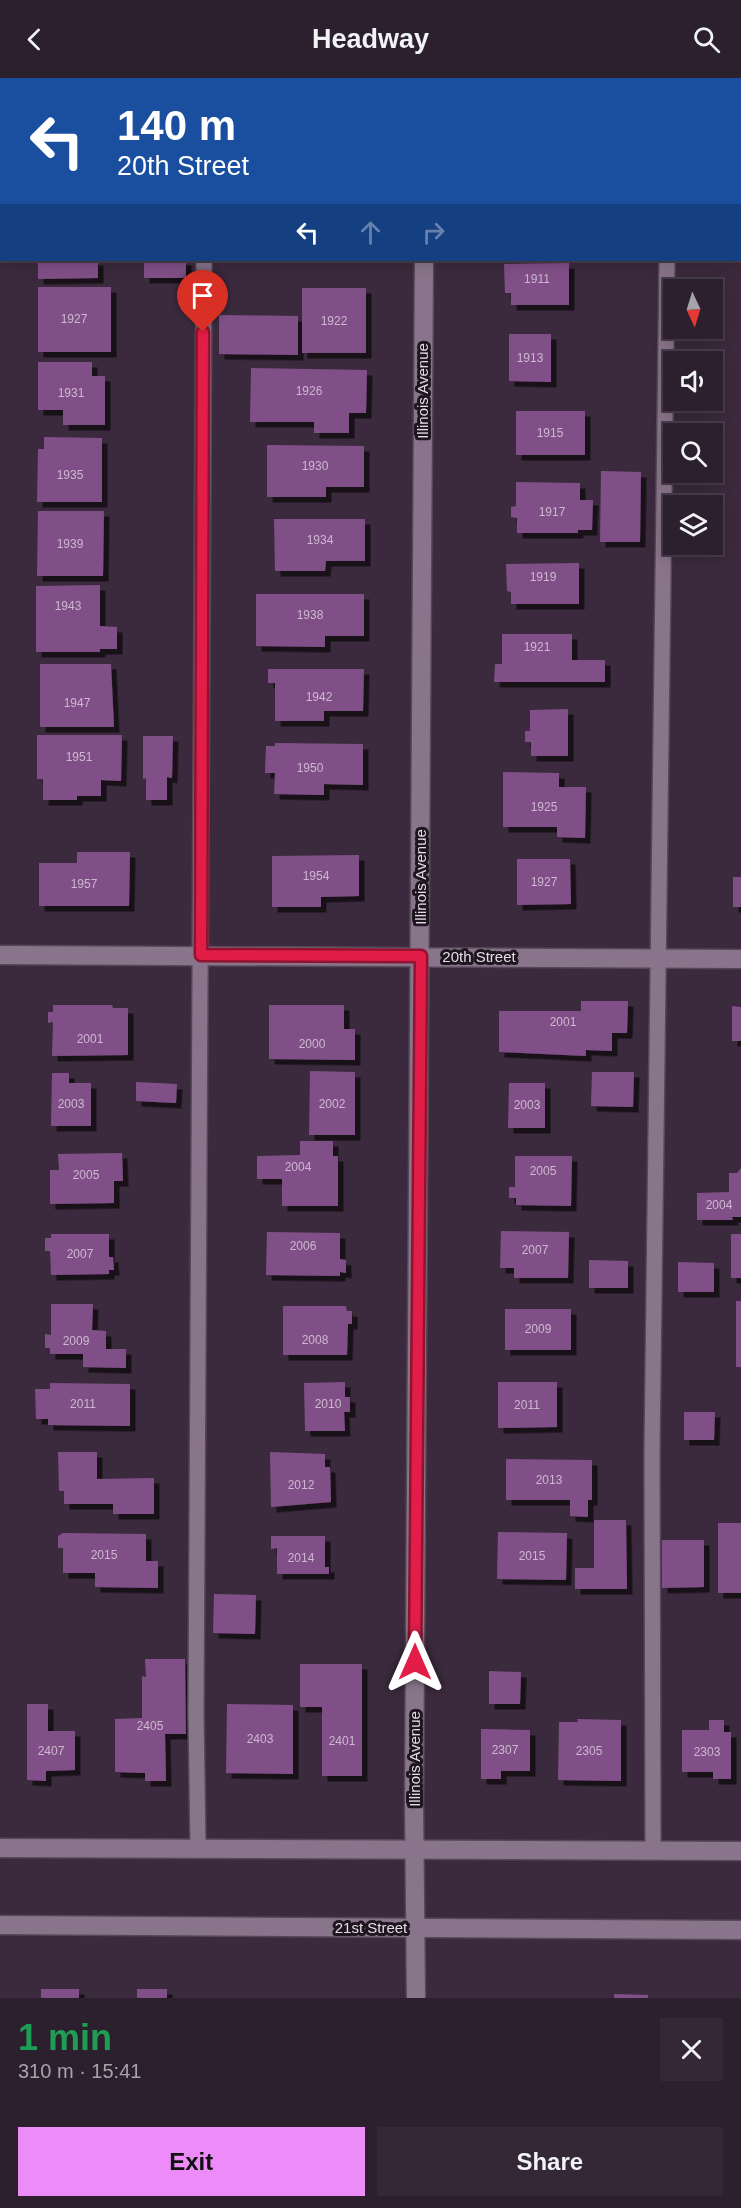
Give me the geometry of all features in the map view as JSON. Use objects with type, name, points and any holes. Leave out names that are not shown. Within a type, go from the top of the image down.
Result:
[{"type":"street","name":"Illinois Avenue","points":[[416,1998],[414,1849],[424,261]]},
{"type":"street","name":"20th Street","points":[[0,955],[741,959]]},
{"type":"street","points":[[0,1848],[741,1851]]},
{"type":"street","name":"21st Street","points":[[0,1926],[741,1930]]},
{"type":"lane","points":[[198,1848],[196,1688],[204,261]]},
{"type":"lane","points":[[653,1850],[652,1452],[667,261]]},
{"type":"building","points":[[38,261],[98,261],[98,278],[38,279]]},
{"type":"building","points":[[144,261],[186,261],[186,278],[144,278]]},
{"type":"building","points":[[569,263],[569,305],[511,305],[511,293],[505,293],[504,264]]},
{"type":"building","points":[[38,287],[111,287],[111,352],[38,352]]},
{"type":"building","points":[[302,288],[366,288],[366,353],[302,353]]},
{"type":"building","points":[[219,315],[298,316],[298,355],[219,354]]},
{"type":"building","points":[[509,334],[551,334],[551,382],[509,381]]},
{"type":"building","points":[[38,362],[92,362],[92,376],[105,376],[105,425],[63,425],[63,410],[38,410]]},
{"type":"building","points":[[251,368],[367,370],[366,413],[349,413],[349,433],[314,433],[314,422],[250,422]]},
{"type":"building","points":[[516,411],[585,411],[585,455],[516,455]]},
{"type":"building","points":[[44,437],[102,438],[102,502],[37,502],[38,449],[44,449]]},
{"type":"building","points":[[267,445],[364,446],[364,487],[326,487],[326,497],[267,497]]},
{"type":"building","points":[[601,471],[641,472],[640,542],[600,542]]},
{"type":"building","points":[[516,482],[580,483],[580,500],[593,500],[592,530],[578,530],[578,533],[517,533],[517,518],[511,517],[511,507],[516,506]]},
{"type":"building","points":[[38,511],[104,511],[103,576],[37,576]]},
{"type":"building","points":[[274,519],[365,519],[365,561],[326,561],[325,571],[275,571]]},
{"type":"building","points":[[579,563],[579,604],[511,604],[511,592],[507,591],[506,564]]},
{"type":"building","points":[[100,585],[100,626],[117,627],[117,649],[100,649],[100,652],[36,652],[36,586]]},
{"type":"building","points":[[256,594],[364,594],[364,636],[325,636],[325,647],[256,646]]},
{"type":"building","points":[[502,634],[572,634],[572,660],[605,660],[605,682],[494,682],[495,664],[502,664]]},
{"type":"building","points":[[40,664],[111,664],[114,727],[40,727]]},
{"type":"building","points":[[268,669],[364,669],[363,711],[324,711],[324,721],[275,721],[275,683],[268,683]]},
{"type":"building","points":[[568,709],[568,756],[531,756],[531,742],[525,742],[525,731],[530,731],[530,710]]},
{"type":"building","points":[[37,735],[122,735],[121,781],[101,780],[101,796],[77,796],[77,800],[43,800],[43,779],[37,779]]},
{"type":"building","points":[[143,736],[173,736],[172,778],[167,777],[167,800],[146,800],[146,778],[143,779]]},
{"type":"building","points":[[275,743],[363,744],[363,785],[324,784],[324,795],[274,794],[275,773],[265,773],[266,746],[275,746]]},
{"type":"building","points":[[503,772],[559,773],[559,787],[586,787],[585,838],[557,837],[557,827],[503,827]]},
{"type":"building","points":[[77,852],[130,852],[129,906],[39,906],[39,863],[77,863]]},
{"type":"building","points":[[359,855],[359,896],[321,897],[321,907],[272,907],[272,856]]},
{"type":"building","points":[[517,859],[570,859],[571,904],[517,905]]},
{"type":"building","points":[[733,877],[741,877],[741,907],[733,907]]},
{"type":"building","points":[[581,1001],[628,1001],[627,1033],[612,1033],[612,1051],[586,1050],[586,1056],[499,1052],[499,1011],[581,1011]]},
{"type":"building","points":[[53,1005],[112,1005],[113,1008],[128,1008],[128,1055],[52,1056],[53,1022],[48,1023],[48,1012],[53,1012]]},
{"type":"building","points":[[269,1005],[344,1005],[344,1029],[355,1029],[355,1060],[269,1059]]},
{"type":"building","points":[[732,1006],[741,1007],[741,1041],[732,1041]]},
{"type":"building","points":[[310,1071],[355,1072],[355,1135],[309,1135]]},
{"type":"building","points":[[592,1072],[634,1072],[633,1107],[591,1106]]},
{"type":"building","points":[[52,1073],[69,1073],[69,1083],[91,1083],[91,1126],[51,1126]]},
{"type":"building","points":[[136,1082],[177,1084],[176,1103],[136,1101]]},
{"type":"building","points":[[509,1083],[545,1083],[545,1128],[508,1128]]},
{"type":"building","points":[[300,1141],[333,1141],[333,1156],[338,1156],[338,1206],[282,1206],[282,1179],[257,1179],[257,1156],[300,1155]]},
{"type":"building","points":[[122,1153],[123,1181],[114,1181],[114,1203],[50,1204],[50,1170],[59,1170],[58,1154]]},
{"type":"building","points":[[515,1156],[572,1156],[571,1206],[516,1205],[516,1198],[509,1198],[509,1187],[515,1187]]},
{"type":"building","points":[[741,1168],[741,1217],[732,1217],[733,1220],[697,1220],[697,1193],[729,1192],[729,1173],[737,1173]]},
{"type":"building","points":[[501,1231],[569,1232],[568,1278],[514,1278],[514,1268],[500,1268]]},
{"type":"building","points":[[267,1232],[340,1233],[340,1259],[346,1260],[346,1273],[340,1272],[340,1276],[266,1275]]},
{"type":"building","points":[[51,1234],[109,1234],[109,1257],[113,1257],[114,1270],[109,1270],[109,1274],[51,1275],[50,1251],[45,1251],[45,1238],[51,1238]]},
{"type":"building","points":[[731,1234],[741,1234],[741,1278],[731,1278]]},
{"type":"building","points":[[589,1260],[628,1261],[628,1288],[589,1288]]},
{"type":"building","points":[[678,1262],[714,1263],[714,1292],[678,1292]]},
{"type":"building","points":[[736,1301],[741,1301],[741,1367],[736,1367]]},
{"type":"building","points":[[51,1304],[93,1304],[92,1330],[106,1331],[106,1349],[126,1349],[126,1368],[83,1367],[83,1354],[50,1354],[50,1348],[45,1348],[45,1334],[51,1335]]},
{"type":"building","points":[[283,1306],[346,1306],[347,1311],[352,1311],[352,1324],[348,1324],[347,1355],[283,1355]]},
{"type":"building","points":[[505,1309],[571,1309],[571,1350],[505,1350]]},
{"type":"building","points":[[345,1382],[345,1397],[350,1397],[350,1412],[344,1412],[345,1431],[305,1431],[304,1383]]},
{"type":"building","points":[[498,1382],[557,1382],[557,1427],[498,1428]]},
{"type":"building","points":[[50,1383],[130,1384],[130,1426],[48,1425],[48,1419],[36,1419],[35,1389],[50,1389]]},
{"type":"building","points":[[684,1412],[715,1412],[714,1440],[684,1440]]},
{"type":"building","points":[[58,1452],[97,1452],[97,1479],[154,1478],[154,1514],[113,1514],[113,1504],[64,1504],[64,1491],[59,1491]]},
{"type":"building","points":[[270,1452],[325,1454],[325,1467],[330,1467],[331,1502],[271,1507]]},
{"type":"building","points":[[506,1459],[592,1460],[592,1500],[588,1500],[588,1517],[570,1516],[570,1500],[506,1500]]},
{"type":"building","points":[[594,1520],[626,1520],[627,1589],[575,1589],[575,1568],[594,1568]]},
{"type":"building","points":[[718,1523],[741,1523],[741,1593],[718,1593]]},
{"type":"building","points":[[498,1532],[567,1533],[566,1580],[497,1579]]},
{"type":"building","points":[[63,1533],[146,1534],[146,1561],[158,1561],[158,1588],[95,1587],[95,1573],[63,1573],[63,1548],[58,1548],[58,1536]]},
{"type":"building","points":[[271,1536],[325,1536],[325,1567],[329,1567],[329,1574],[277,1574],[277,1548],[271,1549]]},
{"type":"building","points":[[662,1540],[704,1540],[704,1587],[662,1588]]},
{"type":"building","points":[[214,1594],[256,1595],[255,1634],[213,1633]]},
{"type":"building","points":[[145,1659],[185,1659],[186,1734],[165,1734],[166,1781],[145,1781],[145,1773],[115,1772],[115,1719],[142,1718],[142,1676],[146,1677]]},
{"type":"building","points":[[300,1664],[362,1664],[362,1776],[322,1776],[322,1707],[300,1707]]},
{"type":"building","points":[[489,1671],[521,1672],[520,1704],[489,1704]]},
{"type":"building","points":[[27,1704],[48,1704],[48,1731],[75,1731],[75,1770],[46,1771],[46,1781],[27,1780]]},
{"type":"building","points":[[227,1704],[293,1705],[293,1774],[226,1773]]},
{"type":"building","points":[[577,1719],[621,1720],[621,1781],[558,1780],[559,1722],[578,1722]]},
{"type":"building","points":[[709,1720],[724,1720],[724,1732],[731,1732],[731,1779],[713,1779],[713,1772],[682,1772],[682,1730],[709,1730]]},
{"type":"building","points":[[481,1729],[530,1730],[530,1771],[501,1771],[501,1779],[481,1779]]},
{"type":"building","points":[[41,1989],[79,1989],[79,1998],[41,1998]]},
{"type":"building","points":[[137,1989],[167,1989],[167,1998],[137,1998]]},
{"type":"building","points":[[614,1994],[648,1995],[648,1998],[614,1998]]},
{"type":"route","points":[[203,332],[201,955],[421,956],[415,1662]]}]
